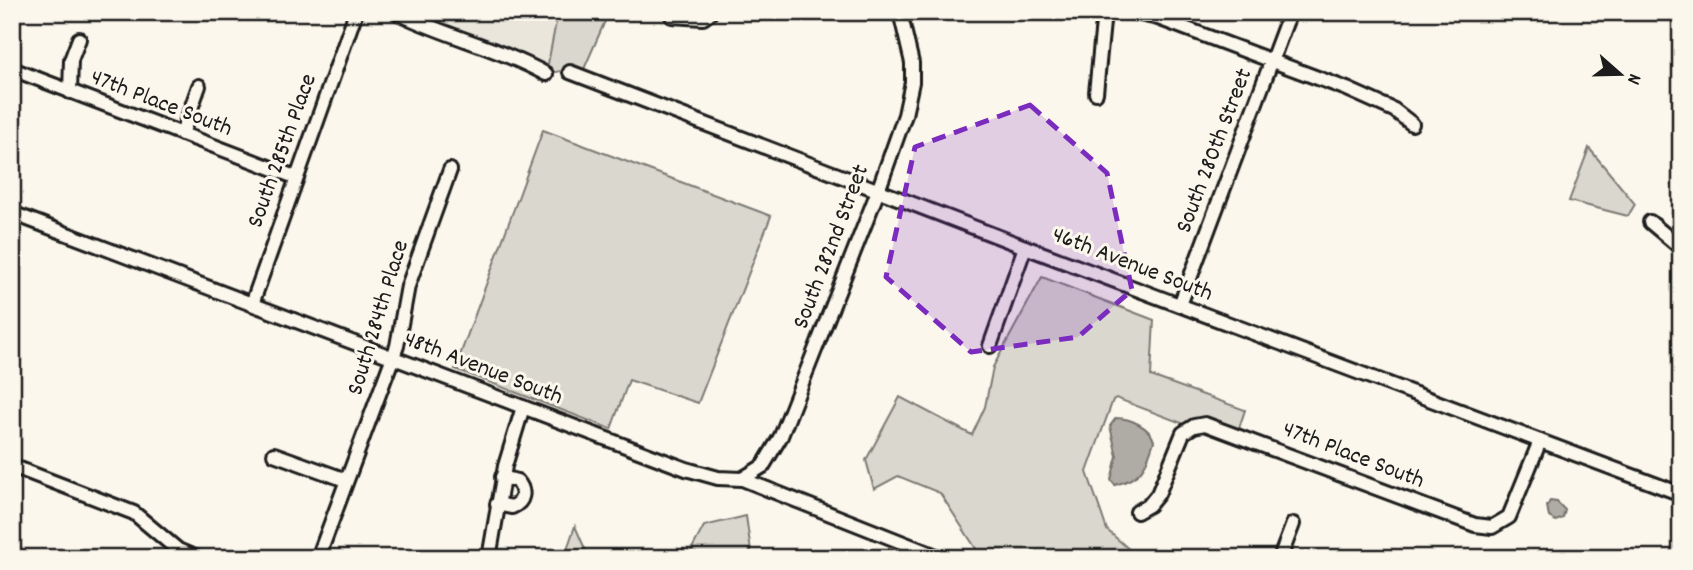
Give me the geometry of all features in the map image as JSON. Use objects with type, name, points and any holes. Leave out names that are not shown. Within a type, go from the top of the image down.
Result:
[{"type":"street","name":"South 285th Place","points":[[251,304],[356,12]]},
{"type":"street","points":[[396,12],[528,64],[546,74]]},
{"type":"street","points":[[672,16],[703,18],[711,12]]},
{"type":"street","name":"South 282nd Street","points":[[742,479],[764,466],[781,436],[878,191],[905,115],[912,82],[912,63],[900,12]]},
{"type":"street","points":[[1096,93],[1104,12]]},
{"type":"street","points":[[1131,12],[1158,18],[1272,59],[1385,106],[1412,124]]},
{"type":"street","name":"South 280th Street","points":[[1180,305],[1290,12]]},
{"type":"street","points":[[70,92],[71,60],[79,39]]},
{"type":"street","name":"47th Place South","points":[[12,69],[295,177]]},
{"type":"street","name":"46th Avenue South","points":[[570,72],[1681,495]]},
{"type":"street","points":[[181,134],[199,86]]},
{"type":"street","name":"South 284th Place","points":[[318,558],[401,334],[408,286],[450,170]]},
{"type":"street","name":"48th Avenue South","points":[[12,213],[703,475],[742,479],[939,557]]},
{"type":"street","points":[[1650,222],[1681,248]]},
{"type":"street","points":[[990,346],[1026,247]]},
{"type":"street","points":[[489,558],[502,477],[523,407]]},
{"type":"street","name":"47th Place South","points":[[1137,512],[1149,505],[1158,494],[1183,433],[1194,426],[1212,425],[1485,528],[1497,525],[1509,517],[1540,441]]},
{"type":"street","points":[[274,454],[346,480]]},
{"type":"street","points":[[12,466],[134,513],[178,550],[197,558]]},
{"type":"street","points":[[497,504],[512,507],[521,501],[523,496],[523,490],[517,481],[502,477]]},
{"type":"street","points":[[1280,558],[1293,524]]},
{"type":"highlighted area","points":[[1030,105],[1107,173],[1132,290],[1078,337],[971,352],[886,277],[915,147]]},
{"type":"shaded area","points":[[396,12],[558,12],[546,74]]},
{"type":"shaded area","points":[[558,12],[609,12],[581,76],[566,70],[546,74]]},
{"type":"shaded area","points":[[543,130],[771,216],[698,403],[629,380],[611,429],[455,369]]},
{"type":"shaded area","points":[[1589,148],[1635,204],[1628,216],[1569,201]]},
{"type":"shaded area","points":[[1042,277],[1154,320],[1151,376],[1245,410],[1238,431],[1195,420],[1184,424],[1116,398],[1113,400],[1087,472],[1107,530],[1139,558],[982,558],[940,493],[898,476],[874,489],[866,460],[900,397],[972,435],[985,407],[993,367]]},
{"type":"shaded area","points":[[1116,418],[1139,424],[1154,441],[1142,470],[1131,479],[1115,485],[1111,480],[1117,456],[1110,426]]},
{"type":"shaded area","points":[[1550,501],[1557,502],[1565,510],[1563,518],[1556,521],[1549,517],[1547,506]]},
{"type":"shaded area","points":[[746,516],[752,558],[687,558],[704,526]]},
{"type":"shaded area","points":[[575,526],[589,558],[564,558]]}]
